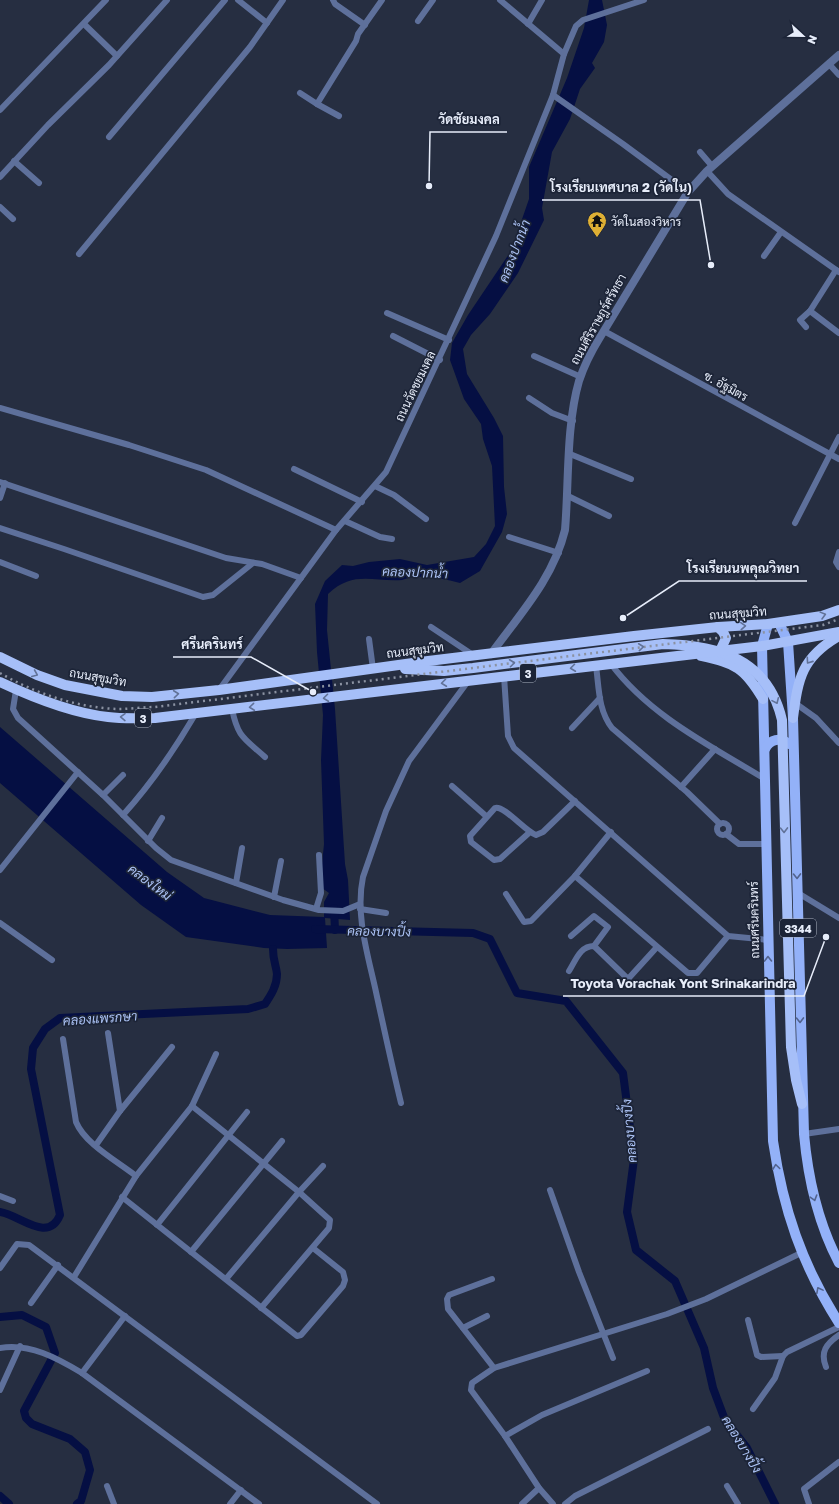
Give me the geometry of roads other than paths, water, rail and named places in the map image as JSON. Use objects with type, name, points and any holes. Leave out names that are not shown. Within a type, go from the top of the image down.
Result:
[{"type":"highway","name":"ถนนสุขุมวิท","points":[[0,658],[37,675],[65,685],[115,695],[152,697],[219,690],[359,670],[718,627],[779,623],[822,616],[839,610]]},
{"type":"highway","points":[[718,627],[726,638],[720,651]]},
{"type":"highway","name":"3","points":[[0,682],[16,690],[78,712],[108,717],[155,718],[762,646],[839,632]]},
{"type":"highway","points":[[793,718],[800,675],[808,662],[821,648],[839,636]]},
{"type":"highway","points":[[389,667],[429,671],[473,668],[663,644],[690,645],[705,648],[733,656],[752,668],[774,695],[782,720],[787,954],[791,1047],[802,1104]]},
{"type":"highway","points":[[696,654],[730,663],[740,669],[749,676],[763,699]]},
{"type":"main road","name":"3344","points":[[779,623],[788,642],[793,718],[802,1104],[804,1134],[811,1188],[828,1238],[839,1263]]},
{"type":"main road","name":"ถนนศรีนครินทร์","points":[[768,624],[762,646],[773,1141],[777,1175],[801,1253],[826,1302],[839,1323]]},
{"type":"main road","points":[[765,749],[771,741],[780,739],[788,743],[794,753]]},
{"type":"street","points":[[0,110],[106,0]]},
{"type":"street","points":[[0,177],[117,56],[167,0]]},
{"type":"street","points":[[109,137],[225,0]]},
{"type":"street","points":[[238,0],[267,23]]},
{"type":"street","points":[[79,254],[186,127],[250,47],[283,0]]},
{"type":"street","points":[[334,0],[335,4],[365,25]]},
{"type":"street","points":[[317,104],[382,0]]},
{"type":"street","points":[[418,21],[433,0]]},
{"type":"street","points":[[500,0],[564,54]]},
{"type":"street","points":[[528,24],[542,0]]},
{"type":"street","name":"ถนนวัดชยมงคล","points":[[219,690],[336,530],[345,522],[375,486],[391,462],[440,360],[496,236],[555,97],[564,54],[576,26],[583,20],[621,6],[644,0]]},
{"type":"street","points":[[84,24],[117,56]]},
{"type":"street","name":"ถนนศิริราษฎร์ศรัทธา","points":[[491,654],[540,589],[558,553],[565,530],[573,421],[581,376],[587,359],[688,192],[709,168],[839,55]]},
{"type":"street","points":[[829,64],[839,75]]},
{"type":"street","points":[[300,93],[339,116]]},
{"type":"street","points":[[555,97],[624,144],[688,192]]},
{"type":"street","points":[[700,152],[709,168],[728,194],[838,271],[810,311],[800,320],[806,327]]},
{"type":"street","points":[[14,161],[39,183]]},
{"type":"street","points":[[0,207],[13,219]]},
{"type":"street","points":[[764,256],[781,232]]},
{"type":"street","points":[[810,311],[839,333]]},
{"type":"street","points":[[387,313],[449,340]]},
{"type":"street","name":"ซ. อัฐมิตร","points":[[604,331],[839,459]]},
{"type":"street","points":[[393,336],[440,360]]},
{"type":"street","points":[[534,356],[581,376]]},
{"type":"street","points":[[529,398],[552,413],[573,421]]},
{"type":"street","points":[[0,408],[129,445],[206,470],[336,530]]},
{"type":"street","points":[[795,523],[839,437]]},
{"type":"street","points":[[570,454],[631,479]]},
{"type":"street","points":[[294,469],[362,502]]},
{"type":"street","points":[[0,498],[3,482],[226,558],[253,563],[301,578]]},
{"type":"street","points":[[375,486],[394,495],[426,519]]},
{"type":"street","points":[[568,496],[610,516]]},
{"type":"street","points":[[345,522],[380,537],[392,538]]},
{"type":"street","points":[[0,528],[203,597],[213,595],[253,563]]},
{"type":"street","points":[[509,536],[558,553]]},
{"type":"street","points":[[839,552],[836,562],[839,567]]},
{"type":"street","points":[[0,562],[36,576]]},
{"type":"street","points":[[431,627],[473,656]]},
{"type":"street","points":[[369,639],[373,669]]},
{"type":"street","points":[[611,664],[632,689],[645,701],[715,749],[765,779]]},
{"type":"street","points":[[596,666],[600,698],[605,719],[612,728],[681,787],[720,824],[717,831],[722,835],[726,834],[739,844],[766,844]]},
{"type":"street","points":[[504,676],[508,736],[514,748],[728,936],[768,940]]},
{"type":"street","points":[[401,1103],[359,908],[363,877],[386,811],[409,761],[469,680]]},
{"type":"street","points":[[16,690],[14,714],[103,795],[148,841],[171,860],[274,897],[317,909],[343,911],[359,908],[386,913]]},
{"type":"street","points":[[572,728],[600,698]]},
{"type":"street","points":[[795,703],[816,718],[839,743]]},
{"type":"street","points":[[232,709],[237,729],[241,736],[265,757]]},
{"type":"street","points":[[124,815],[181,739],[196,713]]},
{"type":"street","points":[[681,787],[715,749]]},
{"type":"street","points":[[0,870],[78,772]]},
{"type":"street","points":[[103,795],[123,775]]},
{"type":"street","points":[[452,786],[486,816]]},
{"type":"street","points":[[530,832],[500,858],[494,860],[471,842],[469,838],[486,816],[498,807],[536,835],[543,832],[575,801]]},
{"type":"street","points":[[148,841],[162,818]]},
{"type":"street","points":[[506,894],[520,918],[524,922],[536,917],[574,876],[611,832]]},
{"type":"street","points":[[236,884],[242,848]]},
{"type":"street","points":[[317,909],[321,893],[319,855]]},
{"type":"street","points":[[274,897],[281,861]]},
{"type":"street","points":[[574,876],[688,973],[694,974],[728,936]]},
{"type":"street","points":[[798,893],[839,918]]},
{"type":"street","points":[[571,936],[594,916],[608,927],[594,946]]},
{"type":"street","points":[[0,923],[52,960]]},
{"type":"street","points":[[569,971],[581,951],[587,946],[594,946],[628,979],[657,947]]},
{"type":"street","points":[[108,1033],[120,1112]]},
{"type":"street","points":[[62,1038],[76,1122],[84,1135],[136,1176]]},
{"type":"street","points":[[96,1145],[120,1112],[172,1047]]},
{"type":"street","points":[[74,1277],[136,1176],[192,1106],[216,1054]]},
{"type":"street","points":[[192,1106],[298,1192],[330,1220],[329,1228],[261,1308]]},
{"type":"street","points":[[157,1225],[247,1112]]},
{"type":"street","points":[[804,1134],[839,1130]]},
{"type":"street","points":[[191,1252],[282,1141]]},
{"type":"street","points":[[226,1279],[298,1192],[324,1166]]},
{"type":"street","points":[[550,1190],[613,1358]]},
{"type":"street","points":[[0,1196],[13,1201]]},
{"type":"street","points":[[122,1197],[226,1279],[295,1336],[301,1335],[343,1286],[345,1280],[343,1272],[313,1248]]},
{"type":"street","points":[[0,1268],[17,1244],[20,1243],[29,1245],[58,1265],[377,1504]]},
{"type":"street","points":[[553,1504],[538,1488],[505,1436],[471,1390],[470,1387],[476,1380],[494,1368],[667,1314],[706,1299],[801,1253]]},
{"type":"street","points":[[31,1303],[58,1265]]},
{"type":"street","points":[[492,1279],[449,1295],[447,1299],[448,1309],[494,1368]]},
{"type":"street","points":[[82,1373],[125,1316]]},
{"type":"street","points":[[463,1328],[487,1316]]},
{"type":"street","points":[[748,1320],[757,1355],[761,1357],[784,1356]]},
{"type":"street","points":[[753,1409],[775,1378],[784,1356],[797,1346],[839,1327]]},
{"type":"street","points":[[826,1367],[823,1359],[824,1349],[828,1343],[839,1335]]},
{"type":"street","points":[[0,1390],[20,1346]]},
{"type":"street","points":[[0,1348],[20,1346],[63,1362],[82,1373],[260,1504]]},
{"type":"street","points":[[505,1436],[542,1415],[647,1371]]},
{"type":"street","points":[[565,1504],[575,1496],[708,1429]]},
{"type":"street","points":[[809,1504],[804,1489],[839,1462]]},
{"type":"street","points":[[107,1486],[114,1504]]},
{"type":"street","points":[[728,1486],[738,1504]]},
{"type":"street","points":[[522,1504],[538,1488]]},
{"type":"street","points":[[230,1504],[241,1490]]},
{"type":"water","name":"คลองใหม่","points":[[589,0],[602,0],[607,25],[604,42],[592,63],[595,68],[580,89],[570,119],[552,152],[542,208],[544,220],[518,273],[490,314],[471,335],[463,349],[467,374],[494,418],[503,436],[504,487],[507,514],[502,532],[480,571],[460,583],[425,577],[412,577],[402,580],[364,579],[346,582],[328,594],[327,630],[335,709],[350,920],[325,918],[327,948],[264,948],[186,937],[141,905],[0,783],[0,727],[167,872],[204,898],[270,915],[324,917],[324,902],[329,893],[322,888],[324,844],[321,760],[323,715],[317,652],[315,604],[325,581],[342,565],[353,566],[369,562],[400,559],[427,565],[474,557],[486,544],[495,526],[492,466],[483,439],[481,424],[464,399],[450,360],[452,343],[468,315],[511,251],[529,199],[529,167],[567,78],[584,28]]},
{"type":"waterway","name":"คลองปากน้ำ","points":[[334,908],[335,930]]},
{"type":"waterway","name":"คลองบางปิ้ง","points":[[315,929],[473,933],[490,939],[517,993],[566,1001],[623,1073],[634,1159],[627,1212],[636,1250],[675,1281],[704,1348],[713,1388],[725,1420],[747,1448],[775,1504]]},
{"type":"waterway","name":"คลองแพรกษา","points":[[0,1212],[41,1228],[48,1227],[55,1223],[60,1215],[31,1069],[33,1048],[45,1029],[60,1018],[248,1009],[265,1004],[273,990],[277,978],[273,949]]},
{"type":"waterway","points":[[0,1317],[22,1315],[46,1327],[55,1353],[24,1411],[26,1418],[32,1424],[70,1439],[85,1452],[90,1470],[81,1501],[77,1504]]},
{"type":"waterway","points":[[0,1496],[9,1504]]},
{"type":"railway","points":[[0,673],[42,693],[87,706],[118,709],[155,707],[823,625],[839,619]]},
{"type":"place","name":"วัดชัยมงคล","points":[[429,186]]},
{"type":"place","name":"วัดในสองวิหาร","points":[[597,238]]},
{"type":"place","name":"โรงเรียนเทศบาล 2 (วัดใน)","points":[[711,265]]},
{"type":"place","name":"โรงเรียนนพคุณวิทยา","points":[[623,618]]},
{"type":"place","name":"ศรีนครินทร์","points":[[313,692]]},
{"type":"place","name":"Toyota Vorachak Yont Srinakarindra","points":[[826,937]]}]
